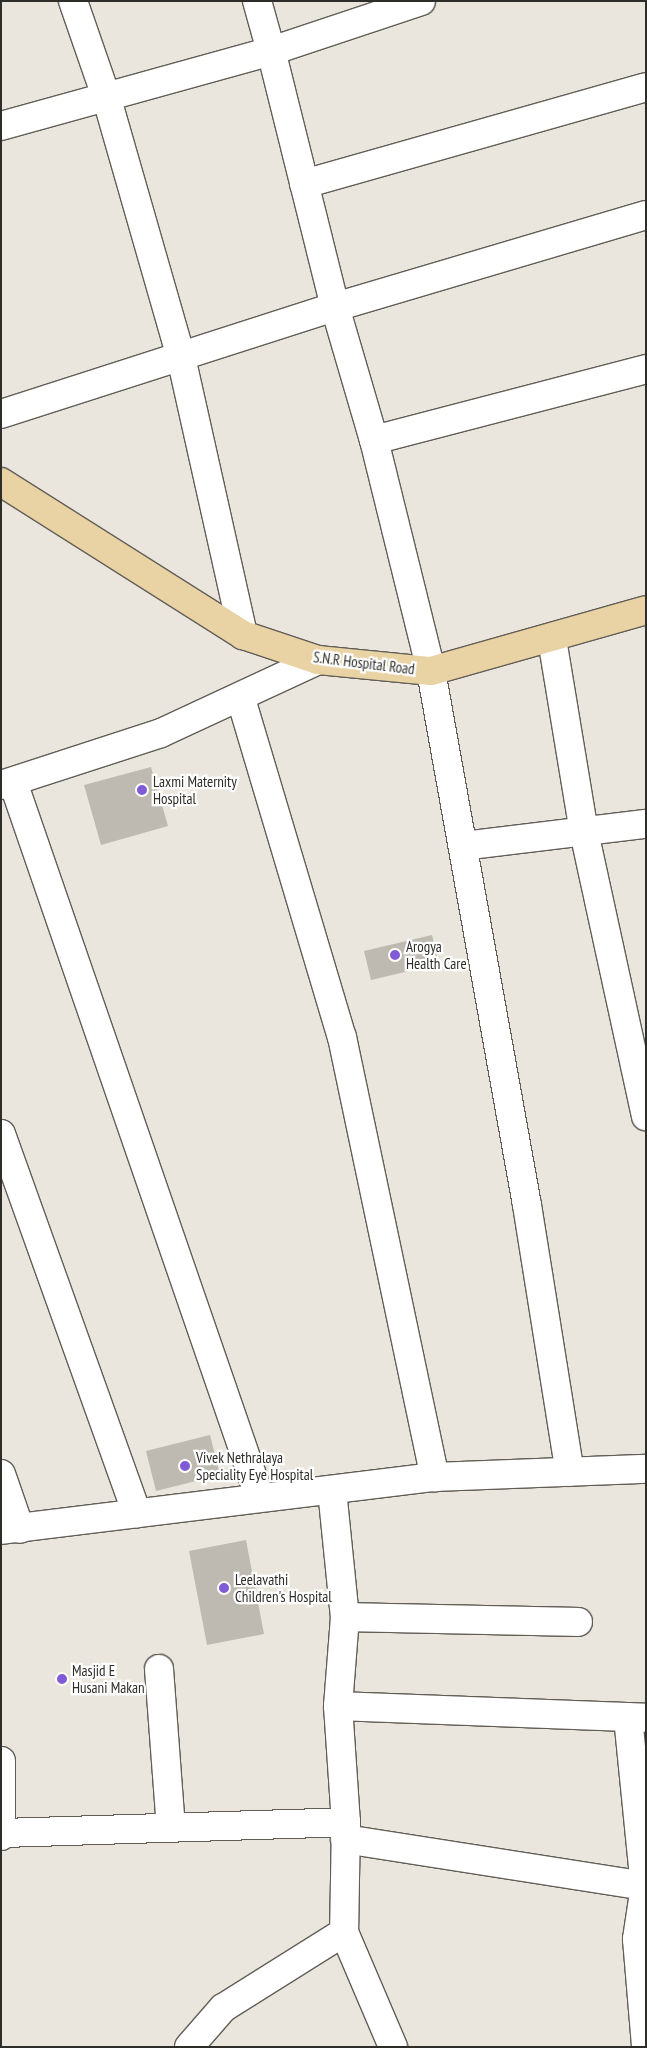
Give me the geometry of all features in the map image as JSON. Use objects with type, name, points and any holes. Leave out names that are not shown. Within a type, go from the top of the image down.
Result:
[{"type":"main road","name":"S.N.R Hospital Road","points":[[1,482],[243,635],[318,660],[431,671],[552,639],[646,610]]},
{"type":"street","points":[[72,1],[107,99],[180,357],[243,635]]},
{"type":"street","points":[[258,1],[335,307],[374,440],[431,671],[463,846],[570,1472]]},
{"type":"street","points":[[1,126],[107,99],[271,51],[421,1]]},
{"type":"street","points":[[304,184],[646,87]]},
{"type":"street","points":[[1,414],[335,307],[646,215]]},
{"type":"street","points":[[374,440],[646,369]]},
{"type":"street","points":[[552,639],[584,832],[646,1116]]},
{"type":"street","points":[[260,1498],[7,783],[161,733],[240,699],[318,660]]},
{"type":"street","points":[[240,699],[342,1036],[435,1477]]},
{"type":"street","points":[[463,846],[646,824]]},
{"type":"street","points":[[1,1134],[137,1513]]},
{"type":"street","points":[[1,1474],[11,1530],[435,1477],[646,1469]]},
{"type":"street","points":[[332,1490],[345,1617],[338,1706],[345,1830],[344,1932],[393,2047]]},
{"type":"street","points":[[345,1617],[578,1622]]},
{"type":"street","points":[[158,1669],[171,1827]]},
{"type":"street","points":[[338,1706],[637,1718],[646,1886],[637,1939],[646,2046]]},
{"type":"street","points":[[1,1761],[2,1835],[171,1827],[345,1830],[646,1886]]},
{"type":"street","points":[[189,2047],[223,2008],[248,1990],[344,1932]]},
{"type":"building","points":[[151,767],[168,826],[101,845],[84,785]]},
{"type":"building","points":[[432,935],[439,964],[371,980],[364,951]]},
{"type":"building","points":[[210,1435],[220,1475],[156,1491],[146,1451]]},
{"type":"building","points":[[246,1540],[264,1634],[207,1645],[189,1551]]},
{"type":"place","name":"Laxmi Maternity Hospital","points":[[142,790]]},
{"type":"place","name":"Arogya Health Care","points":[[395,955]]},
{"type":"place","name":"Vivek Nethralaya Speciality Eye Hospital","points":[[185,1466]]},
{"type":"place","name":"Leelavathi Children's Hospital","points":[[224,1588]]},
{"type":"place","name":"Masjid E Husani Makan","points":[[62,1679]]}]
